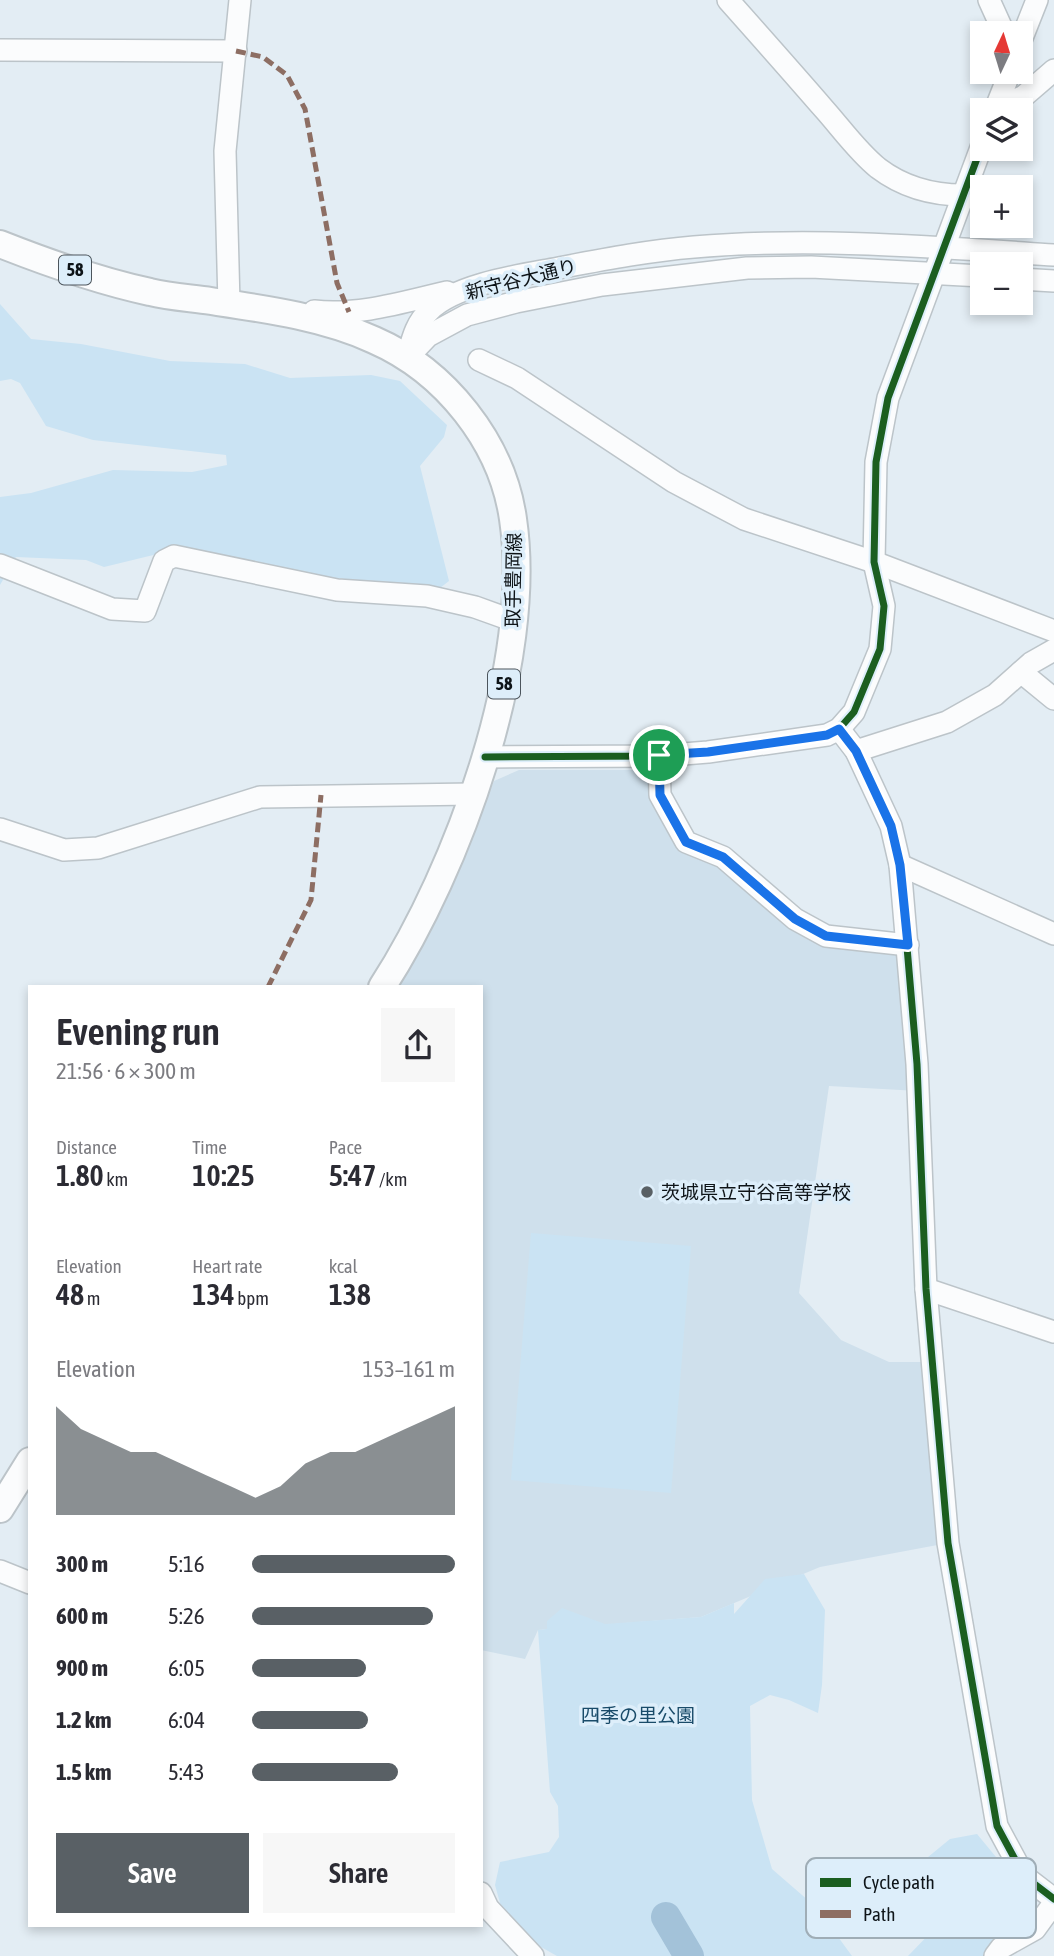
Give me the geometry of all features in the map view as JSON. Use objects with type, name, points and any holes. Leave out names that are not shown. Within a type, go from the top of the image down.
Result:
[{"type":"main road","name":"取手豊岡線","points":[[0,244],[152,293],[270,311],[363,335],[407,358],[436,381],[461,407],[491,447],[513,518],[516,550],[514,621],[503,691],[474,794],[436,889],[383,985]]},
{"type":"main road","points":[[0,1509],[28,1464]]},
{"type":"street","points":[[229,304],[225,151],[240,0]]},
{"type":"street","points":[[728,0],[878,167],[902,182],[939,195],[963,195]]},
{"type":"street","points":[[989,0],[999,21]]},
{"type":"street","points":[[1029,21],[1037,0]]},
{"type":"street","points":[[0,50],[236,51]]},
{"type":"street","points":[[1020,98],[1054,70]]},
{"type":"street","points":[[485,757],[708,752],[827,735],[839,729],[854,712],[880,649],[884,606],[874,562],[876,462],[888,398],[976,161]]},
{"type":"street","name":"新守谷大通り","points":[[407,358],[415,329],[429,310],[453,295],[489,282],[596,261],[692,247],[814,243],[1054,255]]},
{"type":"street","name":"新守谷大通り","points":[[407,358],[428,336],[467,315],[602,285],[747,268],[811,267],[970,275]]},
{"type":"street","points":[[1033,280],[1054,281]]},
{"type":"street","points":[[270,311],[334,313],[368,310],[489,282]]},
{"type":"street","points":[[479,360],[517,379],[674,482],[744,519],[874,562],[1054,631]]},
{"type":"street","points":[[0,565],[111,609],[145,611],[164,561],[174,556],[337,590],[427,596],[475,607],[514,621]]},
{"type":"street","points":[[856,751],[947,722],[995,695],[1031,663],[1054,650]]},
{"type":"street","points":[[1021,672],[1054,699]]},
{"type":"street","points":[[839,729],[856,751],[891,826],[900,865],[917,1064],[926,1289],[948,1543],[997,1826],[1014,1858]]},
{"type":"street","points":[[659,755],[660,795],[686,842],[723,857],[795,919],[826,936],[908,945]]},
{"type":"street","points":[[0,829],[64,850],[98,848],[260,797],[474,794]]},
{"type":"street","points":[[900,865],[1054,934]]},
{"type":"street","points":[[926,1289],[1054,1332]]},
{"type":"street","points":[[0,1571],[28,1582]]},
{"type":"street","points":[[1036,1886],[1054,1901],[1036,1928]]},
{"type":"street","points":[[483,1897],[488,1908],[533,1956]]},
{"type":"street","points":[[995,1956],[1001,1948],[1019,1938]]},
{"type":"shaded area","name":"茨城県立守谷高等学校","points":[[519,770],[652,770],[651,799],[686,842],[795,919],[908,945],[918,1091],[829,1086],[799,1293],[841,1340],[889,1362],[932,1362],[948,1543],[820,1567],[701,1617],[538,1630],[525,1659],[483,1650],[483,985],[397,985],[422,947],[447,895],[494,781]]},
{"type":"green space","points":[[0,304],[31,339],[81,344],[170,361],[245,364],[290,378],[371,375],[400,381],[447,425],[444,437],[420,466],[449,581],[440,588],[335,578],[178,549],[104,567],[86,560],[16,557],[0,585],[0,497],[31,493],[113,470],[192,472],[227,465],[226,455],[93,440],[46,426],[20,383],[11,379],[0,381]]},
{"type":"green space","points":[[531,1233],[691,1246],[671,1493],[511,1480]]},
{"type":"green space","name":"四季の里公園","points":[[804,1574],[825,1610],[822,1685],[818,1713],[770,1695],[750,1706],[752,1800],[772,1869],[806,1898],[806,1938],[839,1938],[852,1956],[557,1956],[507,1928],[495,1885],[500,1862],[549,1852],[559,1837],[558,1806],[550,1792],[538,1630],[547,1629],[547,1621],[562,1608],[605,1624],[701,1617],[734,1603],[734,1614],[765,1579]]},
{"type":"green space","points":[[977,1834],[997,1858],[927,1858],[950,1839]]},
{"type":"green space","points":[[925,1938],[1010,1938],[993,1956],[908,1956]]},
{"type":"waterway","points":[[666,1917],[689,1956]]},
{"type":"marked path","points":[[236,51],[263,57],[287,75],[305,109],[337,283],[349,312]]},
{"type":"marked path","points":[[269,985],[311,900],[321,795]]},
{"type":"cycle path","points":[[485,757],[659,756],[708,752],[827,735],[839,729],[854,712],[880,649],[884,606],[874,562],[876,462],[888,398],[976,161]]},
{"type":"cycle path","points":[[839,729],[856,751],[891,826],[900,865],[917,1064],[926,1289],[948,1543],[997,1826],[1014,1858]]},
{"type":"cycle path","points":[[1036,1885],[1054,1899]]},
{"type":"place","name":"茨城県立守谷高等学校","points":[[647,1192]]},
{"type":"route","points":[[839,729],[856,751],[891,826],[900,865],[908,945],[826,936],[795,919],[723,857],[686,842],[660,795],[659,755],[708,752],[827,735],[839,729]]}]
